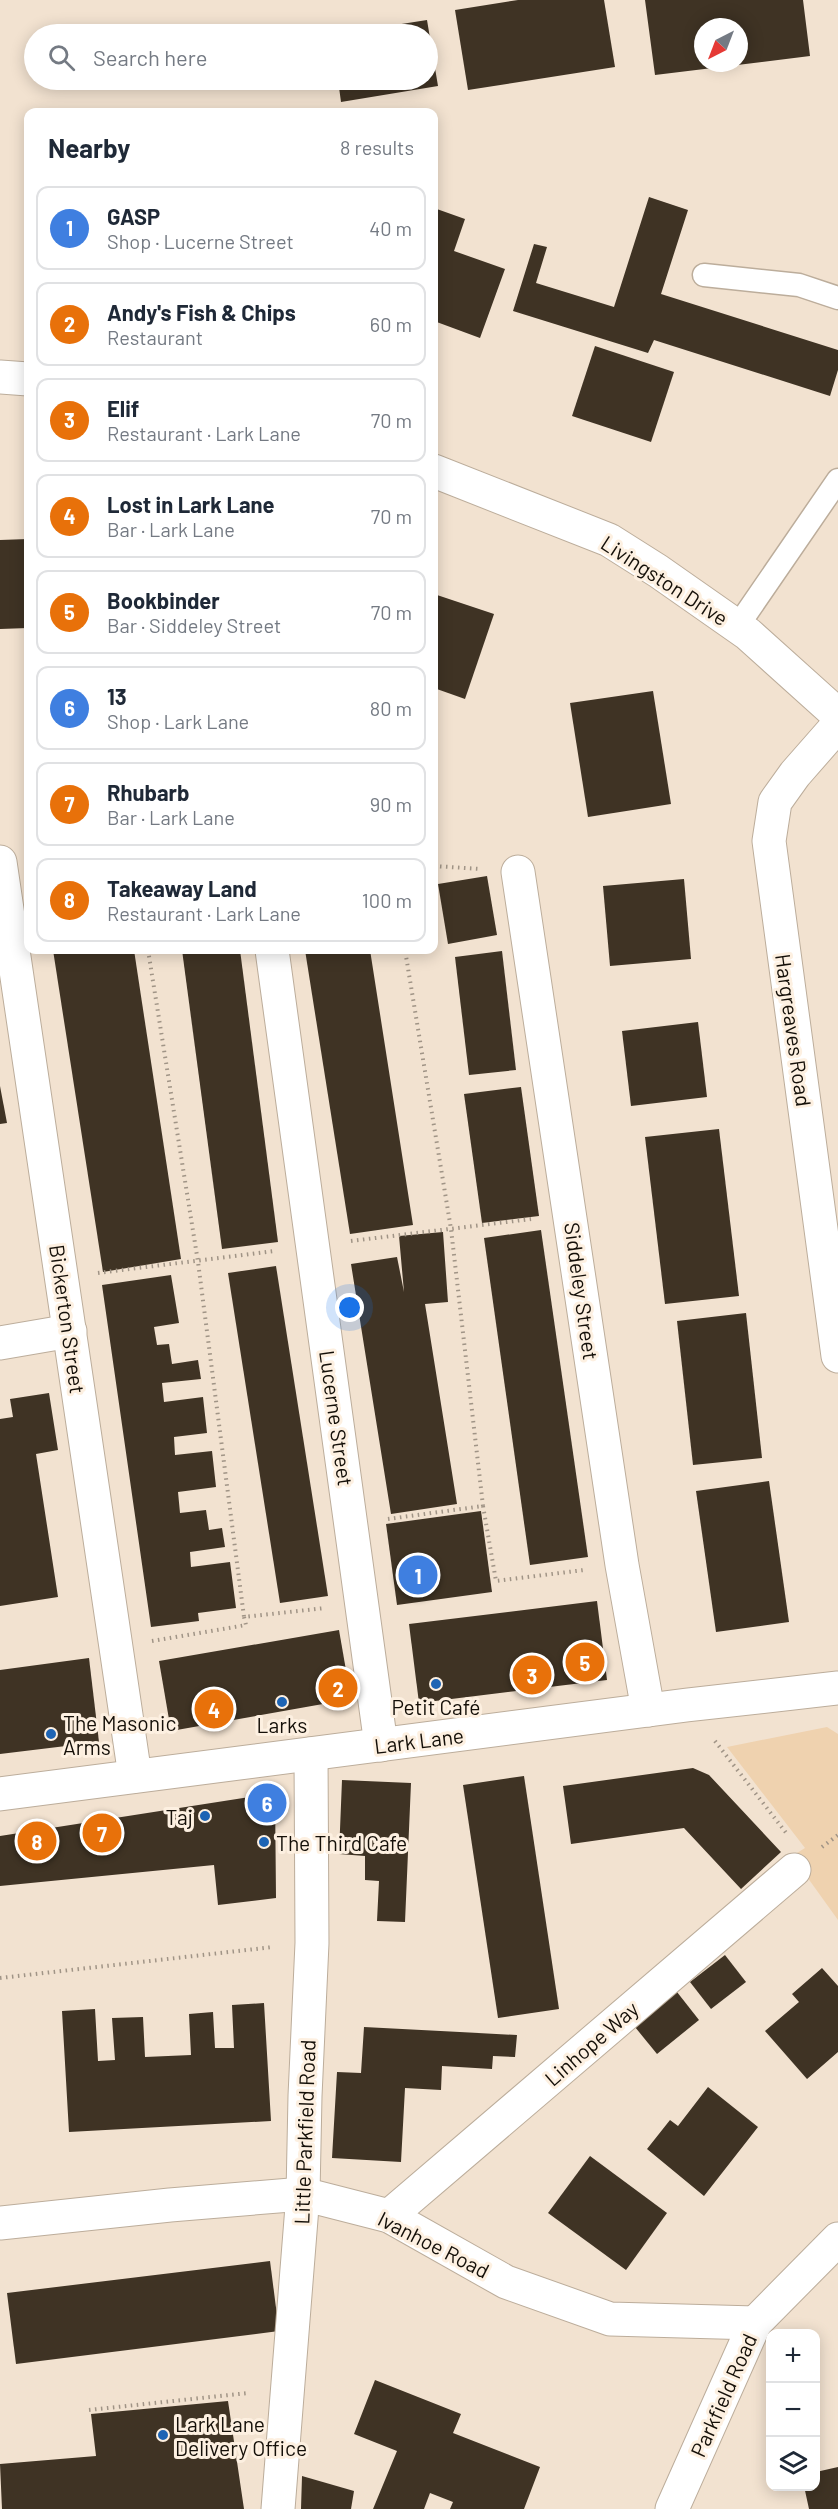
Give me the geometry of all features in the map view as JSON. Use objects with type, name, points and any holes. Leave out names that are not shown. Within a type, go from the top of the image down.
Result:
[{"type":"street","points":[[0,377],[24,379]]},
{"type":"street","name":"Livingston Drive","points":[[438,473],[609,540],[748,634],[838,715]]},
{"type":"street","name":"Hargreaves Road","points":[[838,725],[795,774],[775,802],[769,841],[838,1356]]},
{"type":"street","name":"Bickerton Street","points":[[0,862],[135,1776]]},
{"type":"street","name":"Siddeley Street","points":[[518,872],[571,1213],[622,1565],[648,1710]]},
{"type":"street","name":"Lucerne Street","points":[[273,954],[381,1745]]},
{"type":"street","points":[[0,1343],[70,1331]]},
{"type":"street","name":"Lark Lane","points":[[0,1794],[687,1705],[838,1688]]},
{"type":"street","name":"Little Parkfield Road","points":[[278,2509],[303,2194],[312,1943],[311,1754]]},
{"type":"street","name":"Linhope Way","points":[[389,2216],[794,1870]]},
{"type":"street","name":"Ivanhoe Road","points":[[0,2223],[303,2194],[389,2216],[506,2282],[610,2319],[755,2323]]},
{"type":"street","name":"Parkfield Road","points":[[672,2509],[755,2323],[838,2239]]},
{"type":"lane","points":[[704,275],[799,285],[838,298]]},
{"type":"lane","points":[[737,627],[838,480]]},
{"type":"path","points":[[438,866],[518,872]]},
{"type":"path","points":[[116,1646],[246,1625],[198,1262],[149,954]]},
{"type":"path","points":[[406,954],[451,1229],[483,1506],[496,1581],[622,1565]]},
{"type":"path","points":[[62,1278],[571,1213]]},
{"type":"path","points":[[352,1524],[483,1506]]},
{"type":"path","points":[[244,1617],[361,1603]]},
{"type":"path","points":[[687,1705],[797,1847],[784,1856],[794,1870]]},
{"type":"path","points":[[0,1978],[312,1943]]},
{"type":"path","points":[[88,2410],[287,2389]]},
{"type":"shaded area","points":[[827,1727],[838,1734],[838,1920],[792,1856],[805,1848],[727,1747]]},
{"type":"building","points":[[518,0],[604,0],[615,67],[468,90],[455,10]]},
{"type":"building","points":[[645,0],[803,0],[810,56],[748,64],[748,18],[694,18],[694,70],[655,75]]},
{"type":"building","points":[[427,20],[428,24],[401,24]]},
{"type":"building","points":[[339,90],[414,90],[341,102]]},
{"type":"building","points":[[649,197],[688,210],[661,294],[838,350],[838,370],[830,396],[654,340],[648,353],[513,311],[534,244],[547,247],[536,283],[614,307]]},
{"type":"building","points":[[438,209],[465,219],[454,251],[505,269],[480,338],[438,322]]},
{"type":"building","points":[[595,346],[674,372],[651,442],[572,416]]},
{"type":"building","points":[[24,539],[24,628],[0,629],[0,540]]},
{"type":"building","points":[[438,595],[494,614],[465,699],[438,689]]},
{"type":"building","points":[[653,691],[671,804],[588,817],[570,703]]},
{"type":"building","points":[[487,876],[497,935],[448,944],[438,884]]},
{"type":"building","points":[[684,879],[691,959],[610,966],[603,886]]},
{"type":"building","points":[[502,951],[516,1070],[469,1075],[455,957]]},
{"type":"building","points":[[54,954],[135,954],[181,1259],[103,1272]]},
{"type":"building","points":[[183,954],[241,954],[278,1242],[222,1249]]},
{"type":"building","points":[[306,954],[371,954],[413,1225],[350,1234]]},
{"type":"building","points":[[698,1022],[707,1097],[631,1106],[622,1031]]},
{"type":"building","points":[[0,1086],[7,1123],[0,1124]]},
{"type":"building","points":[[521,1087],[539,1216],[482,1223],[464,1094]]},
{"type":"building","points":[[719,1129],[739,1296],[665,1304],[645,1137]]},
{"type":"building","points":[[541,1230],[588,1557],[530,1565],[484,1238]]},
{"type":"building","points":[[443,1232],[448,1302],[425,1304],[457,1504],[391,1514],[351,1264],[397,1257],[404,1292],[399,1236]]},
{"type":"building","points":[[276,1266],[328,1596],[280,1603],[228,1273]]},
{"type":"building","points":[[171,1275],[179,1323],[154,1327],[157,1345],[169,1344],[172,1364],[198,1360],[201,1379],[162,1383],[164,1402],[203,1397],[207,1433],[174,1437],[175,1455],[212,1451],[216,1487],[178,1492],[180,1513],[206,1510],[209,1530],[222,1528],[225,1547],[190,1552],[191,1567],[230,1562],[236,1608],[198,1613],[199,1621],[151,1627],[102,1285]]},
{"type":"building","points":[[746,1313],[762,1458],[693,1465],[677,1321]]},
{"type":"building","points":[[49,1393],[58,1450],[36,1454],[58,1597],[0,1606],[0,1419],[13,1417],[10,1399]]},
{"type":"building","points":[[769,1481],[789,1622],[716,1632],[696,1491]]},
{"type":"building","points":[[481,1511],[492,1592],[397,1605],[386,1524]]},
{"type":"building","points":[[597,1601],[607,1680],[419,1703],[409,1624]]},
{"type":"building","points":[[339,1630],[351,1699],[171,1731],[159,1661]]},
{"type":"building","points":[[89,1658],[99,1742],[0,1754],[0,1670]]},
{"type":"building","points":[[693,1768],[709,1775],[781,1852],[741,1889],[684,1828],[571,1844],[563,1786]]},
{"type":"building","points":[[524,1776],[559,2009],[498,2018],[463,1785]]},
{"type":"building","points":[[342,1780],[411,1783],[405,1922],[377,1921],[379,1881],[365,1880],[365,1856],[339,1854]]},
{"type":"building","points":[[275,1793],[276,1898],[218,1905],[214,1865],[0,1886],[0,1836]]},
{"type":"building","points":[[725,1955],[746,1982],[711,2009],[690,1982]]},
{"type":"building","points":[[822,1968],[838,1986],[838,2052],[807,2079],[765,2031],[799,2002],[792,1994]]},
{"type":"building","points":[[677,1992],[699,2020],[657,2054],[635,2027]]},
{"type":"building","points":[[264,2003],[271,2121],[69,2132],[62,2011],[95,2009],[98,2061],[115,2060],[112,2018],[143,2017],[145,2057],[191,2055],[189,2014],[213,2012],[215,2048],[234,2048],[232,2005]]},
{"type":"building","points":[[364,2027],[517,2035],[515,2057],[493,2056],[492,2069],[442,2066],[441,2090],[405,2088],[401,2162],[332,2158],[337,2072],[361,2073]]},
{"type":"building","points":[[708,2087],[758,2127],[704,2196],[647,2149],[670,2120],[678,2126]]},
{"type":"building","points":[[590,2156],[667,2213],[626,2270],[548,2213]]},
{"type":"building","points":[[270,2261],[279,2331],[16,2364],[7,2293]]},
{"type":"building","points":[[375,2380],[461,2414],[453,2433],[540,2467],[524,2509],[450,2509],[453,2502],[430,2493],[424,2509],[373,2509],[397,2451],[354,2434]]},
{"type":"building","name":"Lark Lane Delivery Office","points":[[228,2401],[244,2509],[2,2509],[0,2464],[96,2456],[91,2414]]},
{"type":"building","points":[[838,2467],[838,2509],[809,2509],[805,2491],[820,2491],[820,2471]]},
{"type":"building","points":[[302,2476],[354,2491],[351,2509],[301,2509]]},
{"type":"place","name":"GASP","points":[[418,1575]]},
{"type":"place","name":"Bookbinder","points":[[585,1662]]},
{"type":"place","name":"Elif","points":[[532,1675]]},
{"type":"place","name":"Petit Café","points":[[436,1684]]},
{"type":"place","name":"Andy's Fish & Chips","points":[[338,1688]]},
{"type":"place","name":"Larks","points":[[282,1702]]},
{"type":"place","name":"Lost in Lark Lane","points":[[214,1709]]},
{"type":"place","name":"The Masonic Arms","points":[[51,1734]]},
{"type":"place","name":"13","points":[[267,1803]]},
{"type":"place","name":"Taj","points":[[205,1816]]},
{"type":"place","name":"Rhubarb","points":[[102,1833]]},
{"type":"place","name":"Takeaway Land","points":[[37,1841]]},
{"type":"place","name":"The Third Cafe","points":[[264,1842]]},
{"type":"place","name":"Lark Lane Delivery Office","points":[[163,2435]]}]
